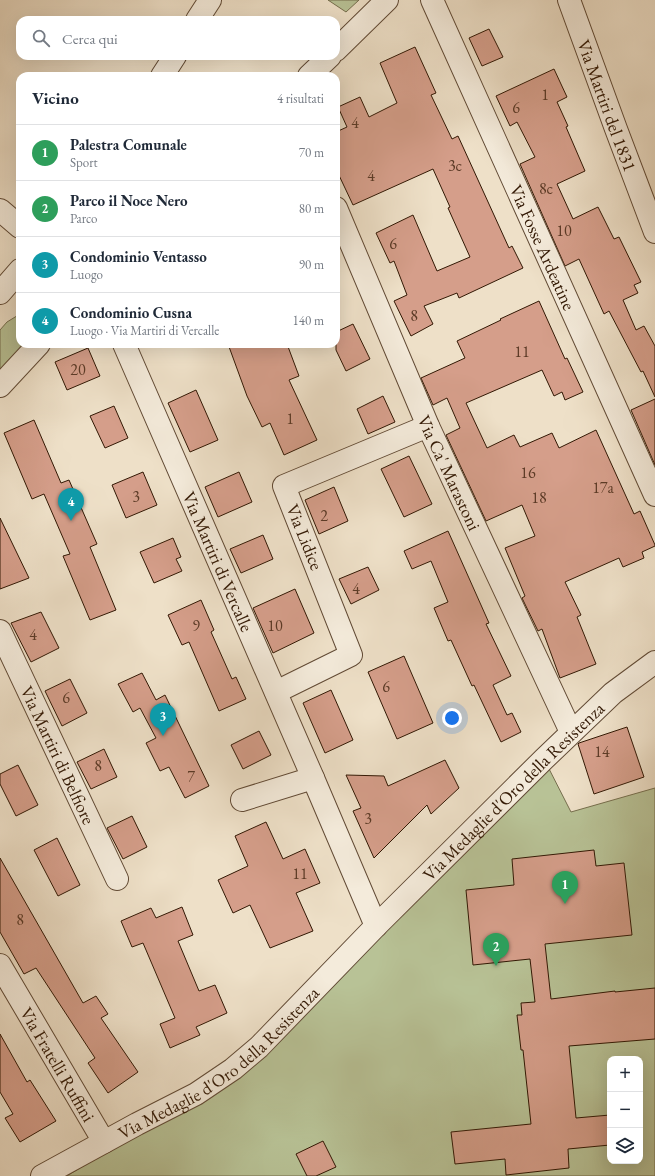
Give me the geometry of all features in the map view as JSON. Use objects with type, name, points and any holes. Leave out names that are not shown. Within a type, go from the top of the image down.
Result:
[{"type":"street","points":[[200,16],[210,0]]},
{"type":"street","points":[[340,46],[388,0]]},
{"type":"street","name":"Via Fosse Ardeatine","points":[[432,0],[655,494]]},
{"type":"street","name":"Via Martiri del 1831","points":[[569,0],[655,232]]},
{"type":"street","points":[[165,72],[172,60]]},
{"type":"street","points":[[313,72],[326,60]]},
{"type":"street","points":[[0,210],[16,224]]},
{"type":"street","name":"Via Ca' Marastoni","points":[[340,217],[428,426],[571,732]]},
{"type":"street","points":[[0,386],[35,348]]},
{"type":"street","name":"Via Martiri di Vercalle","points":[[126,348],[313,778]]},
{"type":"street","name":"Via Lidice","points":[[276,692],[351,655],[284,486],[428,426]]},
{"type":"street","name":"Via Martiri di Belfiore","points":[[0,631],[117,879]]},
{"type":"street","name":"Via Medaglie d'Oro della Resistenza","points":[[42,1176],[196,1094],[233,1070],[259,1046],[376,926],[571,732],[613,693],[655,662]]},
{"type":"street","points":[[242,800],[313,778],[376,926]]},
{"type":"street","name":"Via Fratelli Ruffini","points":[[0,965],[104,1142]]},
{"type":"green space","points":[[328,0],[359,0],[346,12]]},
{"type":"green space","points":[[16,316],[16,348],[25,348],[0,376],[0,330],[7,322]]},
{"type":"green space","points":[[544,759],[571,812],[655,788],[655,1176],[67,1176],[197,1094]]},
{"type":"building","points":[[489,29],[503,57],[482,66],[469,38]]},
{"type":"building","points":[[415,47],[436,93],[431,95],[452,139],[458,136],[509,248],[512,246],[523,268],[459,298],[457,293],[424,306],[433,324],[411,336],[394,301],[407,295],[394,261],[390,263],[376,233],[413,215],[437,271],[470,257],[448,208],[450,207],[433,169],[353,205],[340,177],[340,130],[347,127],[340,111],[340,106],[360,97],[369,117],[397,103],[380,63]]},
{"type":"building","points":[[554,69],[567,97],[557,102],[585,171],[557,184],[573,219],[598,207],[614,239],[619,237],[641,282],[634,285],[638,293],[623,300],[636,330],[644,326],[655,346],[655,397],[643,371],[641,372],[609,311],[604,314],[579,259],[565,266],[520,164],[535,157],[517,122],[510,126],[496,96]]},
{"type":"building","points":[[539,301],[565,359],[567,358],[583,392],[565,400],[562,392],[554,396],[542,370],[466,403],[487,448],[514,435],[520,447],[552,433],[559,448],[596,430],[634,514],[640,511],[655,545],[642,552],[644,558],[623,567],[619,558],[565,582],[581,615],[577,617],[596,664],[560,678],[542,629],[538,631],[522,598],[525,596],[505,548],[535,536],[522,505],[486,521],[446,435],[460,428],[447,398],[433,405],[421,378],[465,358],[457,341]]},
{"type":"building","points":[[353,324],[370,359],[346,371],[336,350],[336,348],[340,348],[340,330]]},
{"type":"building","points":[[88,348],[100,376],[67,390],[55,362]]},
{"type":"building","points":[[229,348],[288,348],[299,376],[289,380],[317,440],[284,455],[270,423],[262,427],[247,396]]},
{"type":"building","points":[[196,390],[218,440],[190,452],[168,403]]},
{"type":"building","points":[[383,396],[395,422],[368,434],[357,409]]},
{"type":"building","points":[[655,399],[655,465],[631,410]]},
{"type":"building","points":[[114,406],[128,438],[105,448],[90,416]]},
{"type":"building","points":[[34,420],[61,483],[69,480],[97,544],[90,547],[116,610],[90,620],[63,556],[70,554],[44,494],[32,499],[4,433]]},
{"type":"building","points":[[409,456],[432,504],[404,517],[381,469]]},
{"type":"building","points":[[143,472],[157,505],[126,518],[112,485]]},
{"type":"building","points":[[239,472],[252,502],[218,517],[205,487]]},
{"type":"building","points":[[334,487],[348,521],[319,534],[305,500]]},
{"type":"building","points":[[0,518],[29,578],[0,589]]},
{"type":"building","points":[[448,531],[489,623],[486,624],[511,676],[493,685],[507,715],[512,713],[521,732],[501,742],[474,685],[472,686],[451,640],[448,641],[434,608],[448,602],[431,561],[412,569],[404,551]]},
{"type":"building","points":[[263,535],[273,559],[241,573],[230,549]]},
{"type":"building","points":[[173,538],[181,557],[176,559],[182,571],[154,583],[140,552]]},
{"type":"building","points":[[368,567],[379,590],[351,604],[339,579]]},
{"type":"building","points":[[295,589],[314,633],[273,653],[253,608]]},
{"type":"building","points":[[201,600],[214,630],[211,632],[232,679],[236,677],[246,699],[219,711],[189,642],[182,645],[168,615]]},
{"type":"building","points":[[41,612],[59,648],[31,662],[11,623]]},
{"type":"building","points":[[404,656],[433,723],[397,739],[368,672]]},
{"type":"building","points":[[142,673],[156,700],[165,695],[209,786],[185,798],[169,767],[160,771],[146,743],[156,738],[140,708],[133,712],[118,684]]},
{"type":"building","points":[[70,679],[87,713],[62,726],[45,691]]},
{"type":"building","points":[[331,690],[353,740],[325,753],[303,703]]},
{"type":"building","points":[[627,727],[644,777],[594,794],[578,744]]},
{"type":"building","points":[[259,731],[271,755],[243,769],[231,745]]},
{"type":"building","points":[[104,749],[117,777],[91,789],[77,762]]},
{"type":"building","points":[[445,760],[459,788],[431,814],[427,805],[374,858],[353,811],[361,808],[346,775],[384,776],[388,786]]},
{"type":"building","points":[[18,765],[38,805],[16,816],[0,784],[0,774]]},
{"type":"building","points":[[132,816],[147,847],[123,859],[107,828]]},
{"type":"building","points":[[266,822],[283,859],[305,849],[320,883],[296,893],[313,931],[270,948],[250,905],[233,913],[218,880],[248,866],[235,836]]},
{"type":"building","points":[[57,838],[80,885],[58,896],[34,850]]},
{"type":"building","points":[[594,850],[596,866],[624,863],[632,935],[545,944],[551,999],[615,991],[655,988],[655,1039],[569,1046],[576,1118],[607,1115],[607,1145],[568,1149],[569,1168],[506,1175],[505,1159],[455,1164],[451,1132],[531,1124],[523,1050],[521,1050],[517,1015],[522,1015],[521,1003],[535,1002],[530,959],[473,965],[466,890],[514,885],[512,859]]},
{"type":"building","points":[[0,858],[83,1003],[96,996],[108,1014],[101,1018],[138,1072],[108,1093],[88,1063],[95,1058],[36,968],[24,974],[0,932]]},
{"type":"building","points":[[182,907],[193,935],[178,941],[199,991],[215,985],[227,1013],[196,1027],[200,1035],[170,1048],[160,1024],[175,1018],[143,943],[132,947],[121,921],[151,908],[156,918]]},
{"type":"building","points":[[0,1034],[27,1082],[30,1080],[56,1121],[20,1142],[5,1118],[13,1114],[0,1092]]},
{"type":"building","points":[[323,1141],[336,1167],[316,1176],[307,1176],[296,1154]]},
{"type":"place","name":"Condominio Cusna","points":[[71,521]]},
{"type":"place","name":"Condominio Ventasso","points":[[163,736]]},
{"type":"place","name":"Palestra Comunale","points":[[565,904]]},
{"type":"place","name":"Parco il Noce Nero","points":[[496,966]]}]
